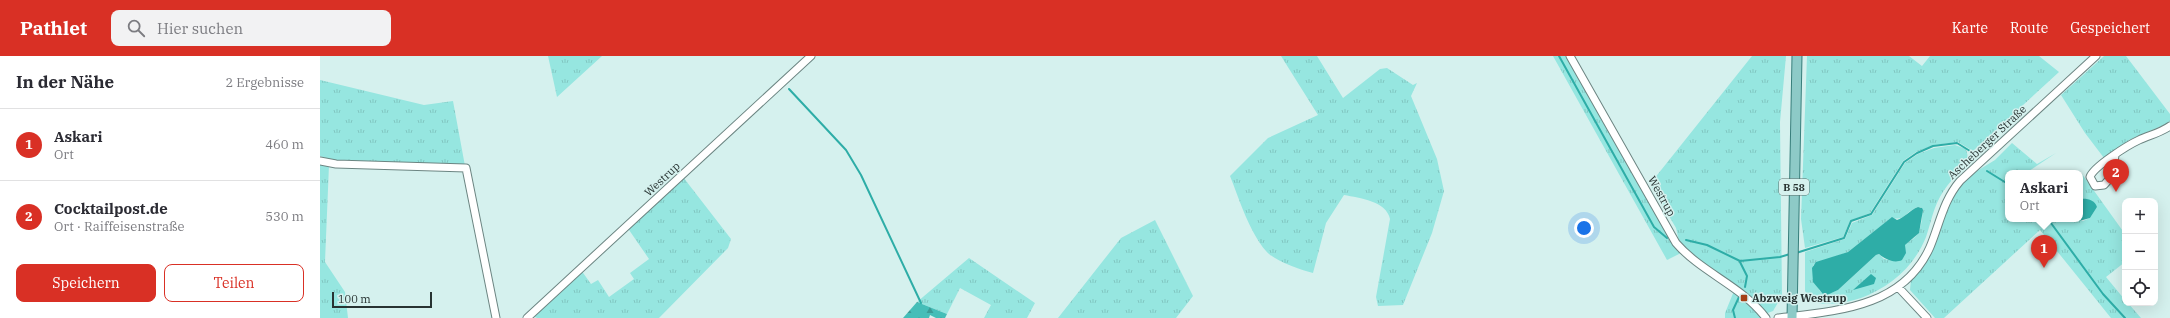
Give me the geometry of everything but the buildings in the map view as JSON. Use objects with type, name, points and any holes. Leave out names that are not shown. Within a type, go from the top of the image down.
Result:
[{"type":"main road","name":"B 58","points":[[1792,317],[1797,56]]},
{"type":"street","name":"Westrup","points":[[527,318],[811,56]]},
{"type":"street","name":"Westrup","points":[[1570,56],[1676,243],[1685,254],[1746,296],[1766,318]]},
{"type":"street","name":"Ascheberger Straße","points":[[1792,317],[1856,307],[1880,298],[1898,286],[1925,256],[1945,203],[1960,181],[2096,56]]},
{"type":"street","points":[[2115,155],[2132,143],[2159,134],[2170,126]]},
{"type":"street","points":[[320,161],[336,164],[466,168],[496,318]]},
{"type":"street","points":[[1898,286],[1927,318]]},
{"type":"street","points":[[1778,318],[1792,317]]},
{"type":"green space","points":[[548,56],[602,56],[557,97]]},
{"type":"green space","points":[[1281,56],[1317,56],[1343,98],[1380,69],[1387,68],[1413,85],[1417,83],[1411,96],[1437,159],[1444,191],[1432,233],[1403,305],[1378,306],[1376,297],[1390,219],[1388,213],[1378,204],[1365,199],[1344,195],[1326,223],[1313,273],[1288,265],[1270,255],[1260,243],[1250,225],[1230,176],[1268,138],[1318,115]]},
{"type":"green space","points":[[1553,56],[1569,56],[1681,253],[1667,260]]},
{"type":"green space","points":[[1752,56],[1786,56],[1780,122],[1782,296],[1773,311],[1765,314],[1689,253],[1679,241],[1676,228],[1650,184]]},
{"type":"green space","points":[[1807,56],[1909,56],[1922,66],[1930,56],[2039,56],[2059,72],[1973,151],[1958,142],[1934,145],[1916,152],[1903,161],[1870,213],[1850,221],[1843,237],[1805,248],[1801,219]]},
{"type":"green space","points":[[2104,56],[2126,56],[2170,114],[2170,121],[2129,140],[2104,158],[2085,133],[2061,95]]},
{"type":"green space","points":[[320,80],[424,105],[453,101],[465,166],[332,160],[320,156]]},
{"type":"green space","points":[[2012,143],[2037,164],[2056,153],[2030,170],[2005,170],[2005,222],[2083,222],[2090,218],[2097,207],[2083,200],[2083,175],[2122,230],[2122,264],[2106,277],[2122,296],[2122,306],[2131,306],[2141,318],[2111,318],[2040,230],[1944,318],[1935,318],[1910,290],[1911,279],[1922,266],[1950,202],[1967,177],[1995,160]]},
{"type":"green space","points":[[1955,145],[1966,149],[1967,159],[1971,160],[1952,180],[1940,197],[1921,248],[1908,267],[1882,288],[1861,298],[1843,303],[1831,304],[1813,302],[1805,291],[1805,252],[1845,239],[1852,223],[1872,215],[1905,163],[1918,154],[1934,148]],"holes":[[[1921,207],[1921,226],[1915,237],[1905,245],[1905,251],[1901,257],[1893,261],[1884,259],[1879,254],[1876,255],[1838,290],[1831,293],[1820,291],[1813,279],[1813,265],[1848,252],[1891,218],[1900,218],[1913,209]]]},
{"type":"green space","points":[[320,162],[329,165],[325,262],[345,292],[348,318],[320,318]]},
{"type":"green space","points":[[683,177],[731,239],[728,248],[659,318],[537,318],[533,316],[581,270],[591,284],[598,280],[609,297],[634,279],[630,273],[649,259],[627,227]]},
{"type":"green space","points":[[1155,220],[1193,296],[1176,318],[1058,318],[1121,238]]},
{"type":"green space","points":[[969,258],[1035,303],[1027,318],[984,318],[991,305],[960,288],[947,314],[917,302]]},
{"type":"green space","points":[[1734,291],[1742,296],[1762,318],[1725,318],[1725,313]]},
{"type":"green space","points":[[917,302],[947,314],[945,318],[936,318],[930,315],[929,318],[903,318]]},
{"type":"shaded area","points":[[2083,199],[2090,200],[2097,207],[2090,218],[2083,220]]},
{"type":"shaded area","points":[[1918,207],[1922,208],[1923,210],[1919,233],[1905,245],[1906,253],[1902,260],[1893,261],[1879,254],[1876,255],[1838,290],[1827,295],[1823,294],[1813,282],[1812,268],[1816,262],[1848,252],[1892,217],[1897,220]]},
{"type":"shaded area","points":[[1871,274],[1876,278],[1874,284],[1853,290]]},
{"type":"waterway","points":[[1559,56],[1654,227],[1667,238]]},
{"type":"waterway","points":[[789,89],[846,150],[861,175],[921,303]]},
{"type":"waterway","points":[[1796,253],[1844,238],[1851,221],[1871,214],[1904,162],[1917,153],[1933,146],[1957,143],[1970,151]]},
{"type":"waterway","points":[[1987,171],[2005,182]]},
{"type":"waterway","points":[[2050,222],[2103,294],[2125,318]]},
{"type":"waterway","points":[[1686,240],[1707,245],[1740,261],[1780,257],[1790,254]]},
{"type":"waterway","points":[[1740,262],[1747,276],[1745,287]]},
{"type":"waterway","points":[[1735,318],[1733,310],[1739,297]]},
{"type":"place","name":"Cocktailpost.de","points":[[2116,192]]},
{"type":"place","name":"Askari","points":[[2044,268]]},
{"type":"place","name":"Abzweig Westrup","points":[[1744,298]]}]
